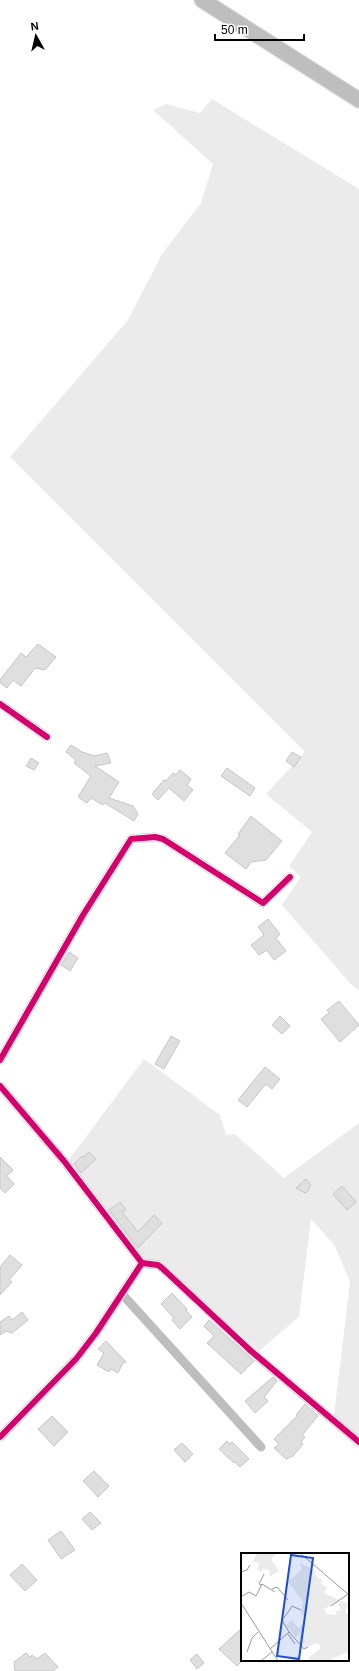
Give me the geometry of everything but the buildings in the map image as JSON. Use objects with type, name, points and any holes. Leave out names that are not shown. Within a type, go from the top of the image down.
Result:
[{"type":"main road","points":[[202,0],[359,100]]},
{"type":"street","points":[[0,704],[47,737]]},
{"type":"street","points":[[0,1060],[83,914],[131,839],[155,837],[163,839],[262,903],[290,877]]},
{"type":"street","points":[[0,1086],[64,1161],[142,1263],[158,1265],[162,1268],[251,1351],[359,1442]]},
{"type":"street","points":[[0,1437],[76,1359],[96,1334],[142,1263]]},
{"type":"street","points":[[122,1294],[261,1447]]},
{"type":"shaded area","points":[[212,99],[359,189],[359,991],[349,982],[282,905],[301,877],[289,866],[312,832],[266,794],[305,752],[10,457],[128,320],[162,254],[201,203],[213,164],[153,110],[166,104],[200,113]]},
{"type":"shaded area","points":[[144,1059],[220,1115],[226,1135],[235,1134],[284,1178],[359,1123],[359,1445],[333,1424],[350,1282],[335,1246],[311,1219],[299,1317],[259,1351],[174,1275],[143,1258],[68,1161]]},
{"type":"cycle path","points":[[0,704],[47,737]]},
{"type":"cycle path","points":[[0,1060],[83,915],[131,839],[155,837],[163,839],[263,903],[290,877]]},
{"type":"cycle path","points":[[0,1086],[64,1161],[142,1263],[96,1333],[76,1359],[0,1437]]},
{"type":"cycle path","points":[[142,1263],[158,1265],[162,1268],[251,1351],[359,1442]]}]
